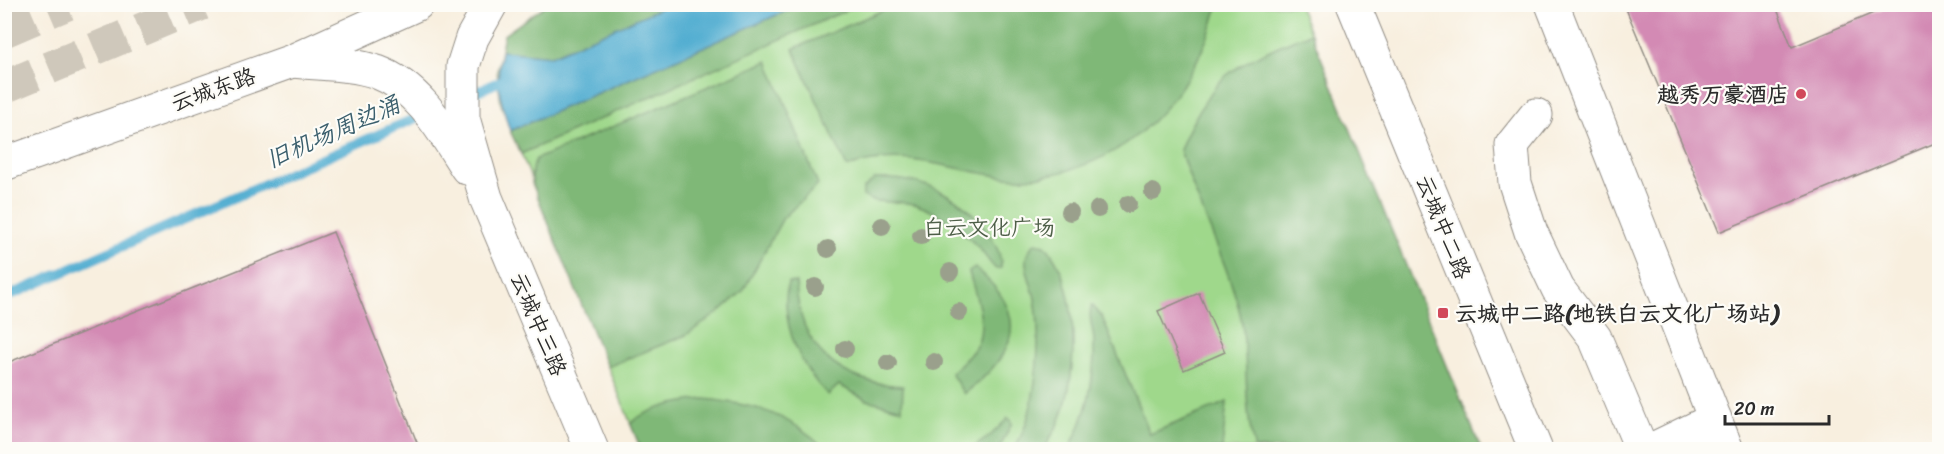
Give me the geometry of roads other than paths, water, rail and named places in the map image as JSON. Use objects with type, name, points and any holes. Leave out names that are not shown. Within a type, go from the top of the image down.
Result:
[{"type":"street","name":"云城东路","points":[[4,164],[292,61],[417,4]]},
{"type":"street","points":[[486,198],[463,118],[463,66],[472,38],[491,4]]},
{"type":"street","name":"云城中二路","points":[[1353,4],[1536,449]]},
{"type":"street","points":[[1552,4],[1727,450]]},
{"type":"street","points":[[292,61],[376,72],[404,87],[424,106],[486,198]]},
{"type":"street","points":[[1536,115],[1512,145],[1515,183],[1530,232],[1558,289],[1595,338],[1642,450]]},
{"type":"street","name":"云城中三路","points":[[486,198],[592,450]]},
{"type":"street","points":[[1651,450],[1715,419]]},
{"type":"water","points":[[670,4],[800,5],[510,131],[500,92],[501,51],[551,56]]},
{"type":"waterway","name":"旧机场周边涌","points":[[466,96],[510,77]]},
{"type":"waterway","name":"旧机场周边涌","points":[[4,298],[425,114]]},
{"type":"tunnel","points":[[4,31],[67,4]]},
{"type":"tunnel","points":[[4,87],[202,4]]},
{"type":"place","name":"越秀万豪酒店","points":[[1801,94]]},
{"type":"place","name":"云城中二路(地铁白云文化广场站)","points":[[1443,313]]},
{"type":"park label","name":"白云文化广场","points":[[989,227]]}]
